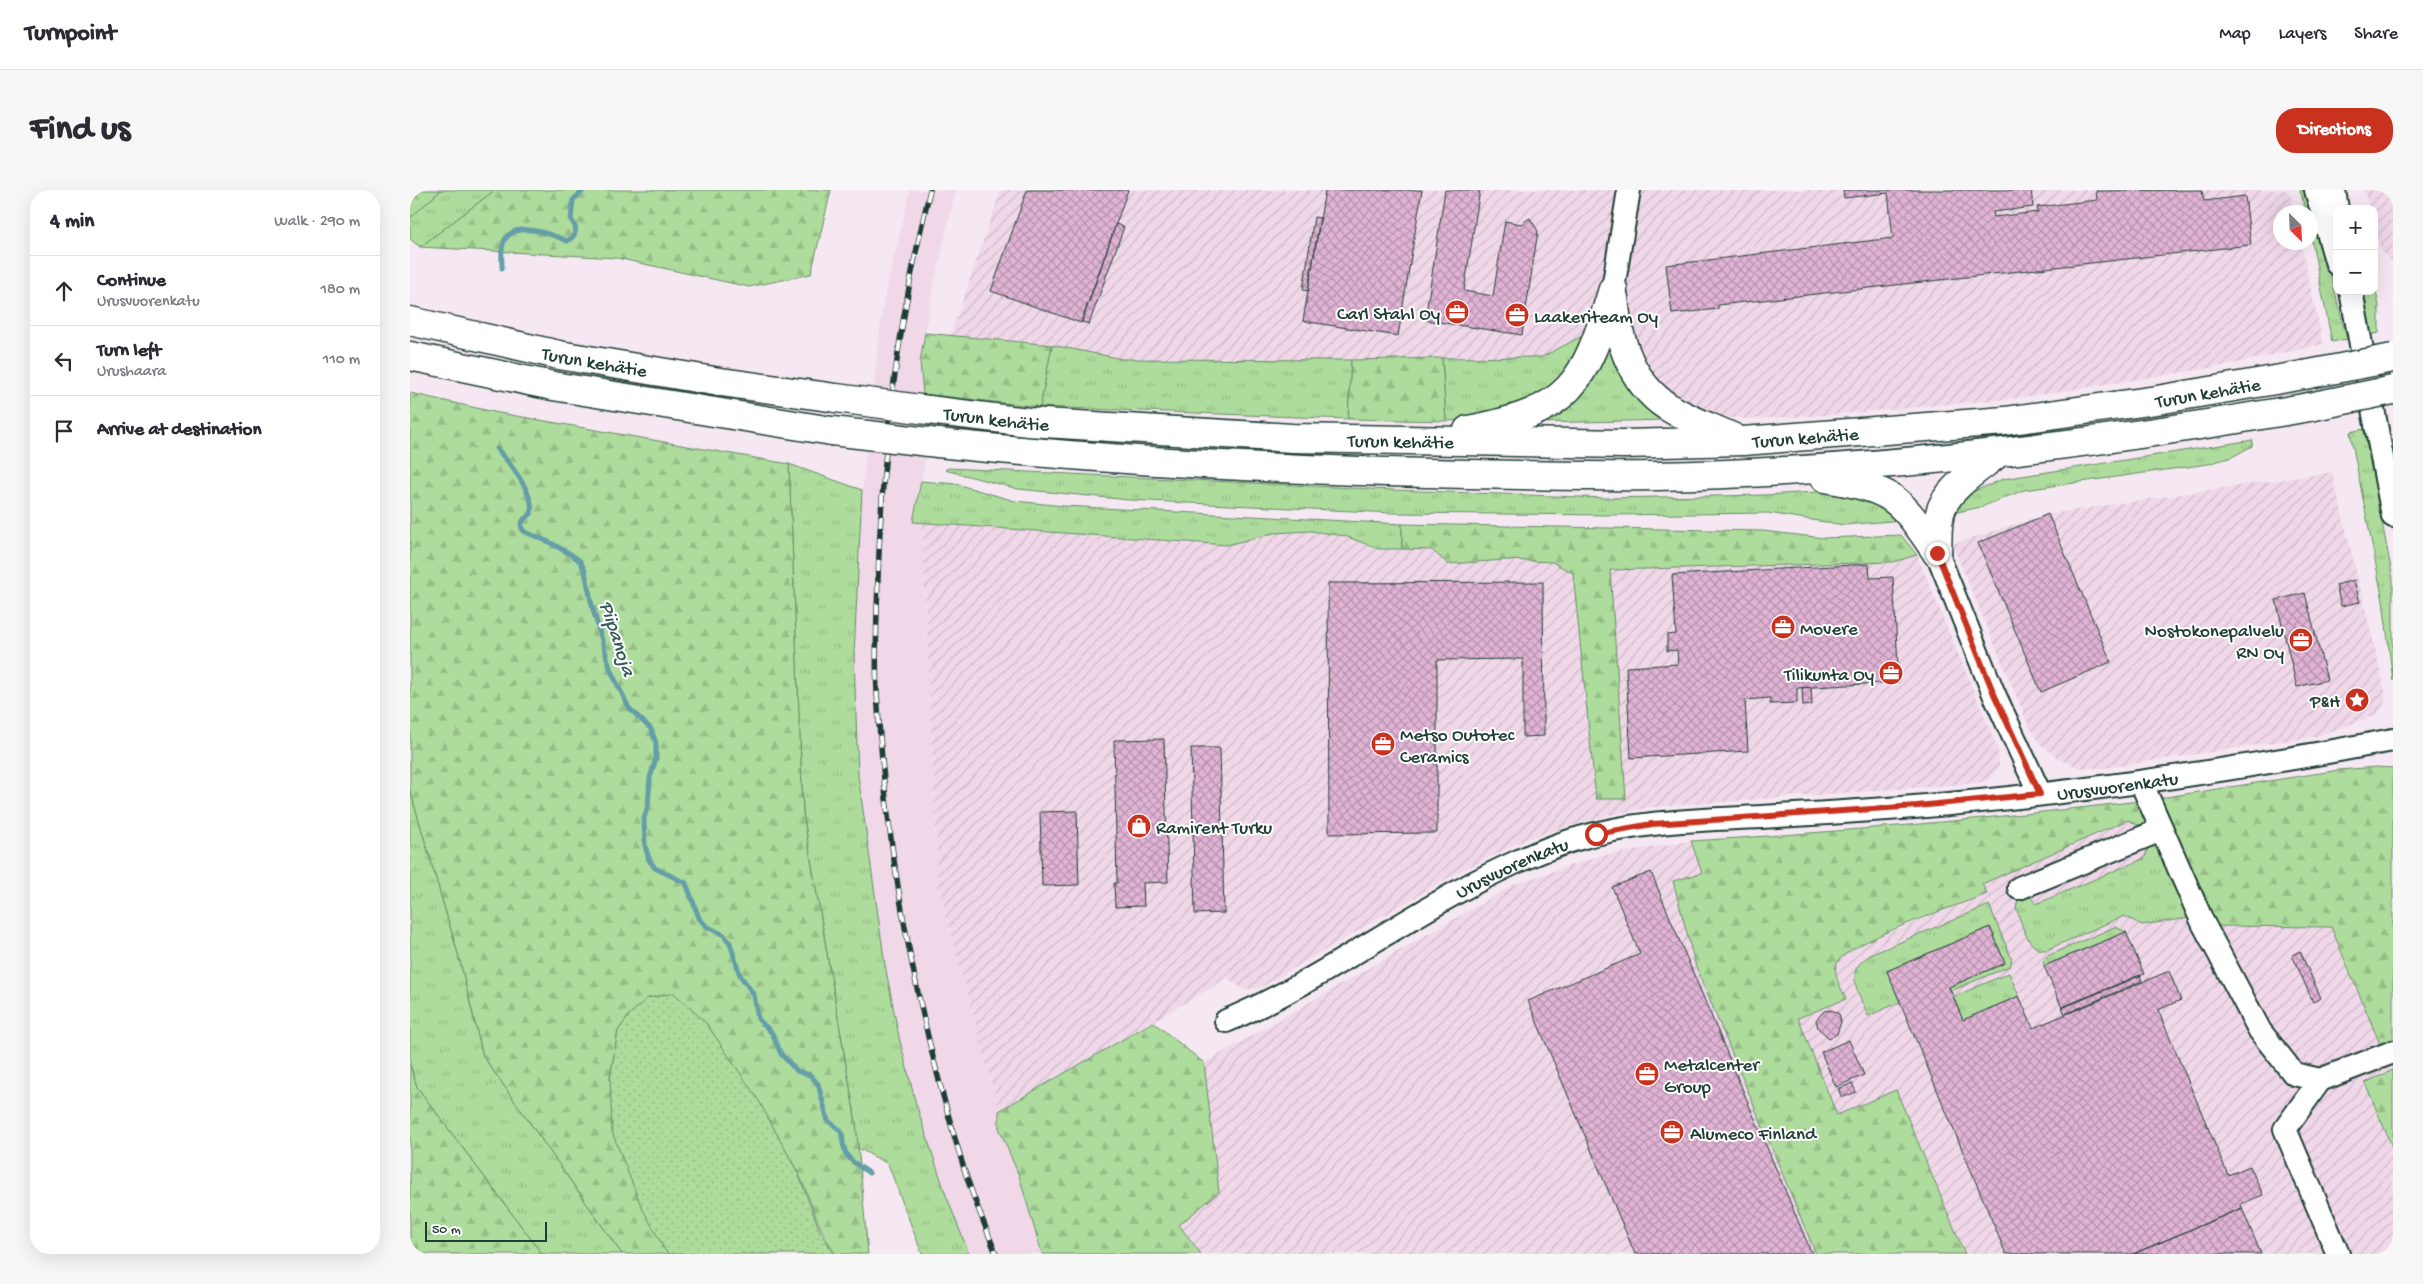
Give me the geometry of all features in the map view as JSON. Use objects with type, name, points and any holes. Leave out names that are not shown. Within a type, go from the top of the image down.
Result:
[{"type":"highway","points":[[1411,441],[1499,424],[1536,412],[1553,402],[1567,390],[1586,365],[1594,348],[1613,289]]},
{"type":"highway","points":[[1613,289],[1621,343],[1648,390],[1674,411],[1743,441]]},
{"type":"highway","name":"Turun kehätie","points":[[410,321],[559,355],[714,381],[1028,422],[1172,432],[1411,441],[1624,444],[1743,441],[2005,421],[2157,400],[2393,358]]},
{"type":"highway","name":"Turun kehätie","points":[[410,356],[553,386],[832,431],[938,443],[1182,464],[1353,471],[1657,476],[1784,471],[1998,453],[2176,430],[2393,390]]},
{"type":"highway","points":[[1937,553],[1939,516],[1942,507],[1954,490],[1998,453]]},
{"type":"highway","points":[[1784,471],[1862,484],[1880,490],[1898,501],[1911,514],[1937,553]]},
{"type":"street","points":[[1613,289],[1629,190]]},
{"type":"street","points":[[2316,190],[2333,250]]},
{"type":"street","points":[[2334,190],[2337,205]]},
{"type":"street","points":[[2346,295],[2355,321]]},
{"type":"street","points":[[2352,295],[2393,516]]},
{"type":"street","points":[[1353,471],[1354,439]]},
{"type":"street","points":[[1937,553],[1994,694],[2040,794]]},
{"type":"street","name":"Urusvuorenkatu","points":[[1226,1021],[1266,1004],[1484,879],[1572,841],[1620,828],[1652,824],[1917,806],[2040,794],[2141,782],[2295,758],[2393,740]]},
{"type":"street","points":[[2141,782],[2203,923],[2260,1031],[2294,1074],[2320,1080]]},
{"type":"street","points":[[2019,888],[2161,830]]},
{"type":"street","points":[[2338,1254],[2285,1129],[2320,1080],[2393,1052]]},
{"type":"shaded area","points":[[910,190],[956,190],[932,293],[920,362],[923,394],[938,396],[913,521],[922,523],[938,887],[999,1111],[999,1129],[1019,1176],[1042,1254],[969,1254],[946,1195],[916,1104],[899,1037],[885,965],[858,775],[854,655],[859,518],[883,304]]},
{"type":"shaded area","points":[[1001,190],[2289,190],[2292,205],[2273,205],[2273,250],[2303,250],[2323,344],[2223,366],[2018,398],[1830,415],[1749,419],[1723,417],[1685,407],[1588,333],[1542,357],[1264,361],[1122,359],[1052,345],[950,336]]},
{"type":"shaded area","points":[[2364,190],[2393,190],[2393,261],[2387,258],[2381,250],[2378,240],[2378,205],[2368,205]]},
{"type":"shaded area","points":[[2332,472],[2385,690],[2385,702],[2377,715],[2318,736],[2105,768],[2082,768],[2070,764],[2059,759],[2040,744],[2028,724],[1952,544],[2048,514]]},
{"type":"shaded area","points":[[922,523],[1227,545],[1274,533],[1311,531],[1345,536],[1379,549],[1432,550],[1448,564],[1506,560],[1552,562],[1573,573],[1596,799],[1626,798],[1610,570],[1892,562],[1917,555],[1998,749],[1999,766],[1989,779],[1978,783],[1653,807],[1609,815],[1529,838],[1455,874],[1262,987],[1244,990],[1228,978],[999,1111],[938,887]]},
{"type":"shaded area","points":[[2160,798],[2212,926],[2331,927],[2383,1050],[2393,1046],[2393,1070],[2365,1084],[2393,1149],[2393,1254],[1965,1254],[1896,1091],[1837,1115],[1798,1018],[1845,999],[1835,969],[1838,961],[1848,952],[1870,940],[1986,894],[1982,884],[2129,820],[2133,824],[2139,801]]},
{"type":"shaded area","points":[[1691,841],[1702,873],[1674,881],[1696,967],[1816,1254],[1201,1254],[1179,1225],[1219,1191],[1204,1063],[1515,884],[1599,856]]},
{"type":"green space","points":[[410,190],[441,190],[410,218]]},
{"type":"green space","points":[[441,190],[495,190],[420,247],[410,239],[410,218]]},
{"type":"green space","points":[[495,190],[831,190],[811,274],[749,287],[617,258],[420,247]]},
{"type":"green space","points":[[2300,190],[2309,190],[2313,205],[2304,205]]},
{"type":"green space","points":[[2318,225],[2333,284],[2333,295],[2336,295],[2347,339],[2332,342],[2314,250],[2318,250]]},
{"type":"green space","points":[[2361,295],[2377,295],[2379,306],[2379,333],[2369,335]]},
{"type":"green space","points":[[925,333],[1052,345],[1040,407],[923,394],[920,362]]},
{"type":"green space","points":[[1588,333],[1582,353],[1552,391],[1472,420],[1446,421],[1442,358],[1542,357]]},
{"type":"green space","points":[[1609,335],[1666,420],[1538,423]]},
{"type":"green space","points":[[1052,345],[1122,359],[1351,360],[1348,419],[1040,407]]},
{"type":"green space","points":[[1442,358],[1446,421],[1348,419],[1351,360]]},
{"type":"green space","points":[[410,393],[494,412],[789,464],[803,813],[856,1123],[868,1254],[835,1254],[818,1222],[802,1181],[786,1152],[706,1023],[630,1014],[618,1031],[610,1079],[665,1250],[669,1254],[622,1254],[483,1056],[459,957],[410,790]]},
{"type":"green space","points":[[2364,429],[2393,579],[2393,681],[2383,601],[2350,432]]},
{"type":"green space","points":[[2253,440],[2252,446],[2232,457],[2208,464],[2024,490],[1981,507],[1953,513],[1968,494],[2003,479]]},
{"type":"green space","points":[[789,464],[862,490],[854,655],[858,775],[885,965],[899,1037],[916,1104],[946,1195],[969,1254],[922,1254],[888,1164],[858,1148],[856,1123],[803,813]]},
{"type":"green space","points":[[948,468],[1393,490],[1606,498],[1765,495],[1851,490],[1859,492],[1902,520],[1844,525],[1768,513],[1609,515],[1393,513],[1129,500],[1018,489],[945,470]]},
{"type":"green space","points":[[921,481],[956,484],[1015,501],[1064,506],[1402,524],[1402,549],[1379,549],[1345,536],[1311,531],[1274,533],[1227,545],[913,522]]},
{"type":"green space","points":[[1402,524],[1763,531],[1824,538],[1901,535],[1917,555],[1893,562],[1610,570],[1626,799],[1596,799],[1573,573],[1552,562],[1506,560],[1448,564],[1432,550],[1402,549]]},
{"type":"green space","points":[[2376,767],[2393,768],[2393,1046],[2383,1051],[2331,927],[2212,926],[2160,798],[2339,770]]},
{"type":"green space","points":[[410,790],[459,957],[483,1056],[622,1254],[542,1254],[417,1087],[410,1065]]},
{"type":"green space","points":[[2139,801],[2148,824],[2137,825],[2128,820],[1982,884],[1987,894],[1882,934],[1845,954],[1837,963],[1837,976],[1846,999],[1798,1018],[1837,1115],[1896,1090],[1965,1254],[1816,1254],[1696,967],[1673,881],[1702,873],[1691,841],[2027,814]]},
{"type":"green space","points":[[2157,843],[2189,918],[2142,925],[2124,916],[2046,950],[2034,946],[2026,935],[2016,908],[2018,900],[2027,892],[2036,904],[2145,858],[2148,847]]},
{"type":"green space","points":[[1989,905],[2012,960],[2010,966],[1951,991],[1949,987],[2005,963],[1990,927],[1887,971],[1900,1002],[1868,1016],[1855,980],[1855,972],[1866,958]]},
{"type":"green space","points":[[2115,927],[2126,932],[2044,966],[2043,961],[2047,956]]},
{"type":"green space","points":[[2009,973],[2019,996],[1963,1020],[1953,997]]},
{"type":"green space","points":[[674,993],[706,1023],[759,1101],[798,1173],[821,1234],[835,1254],[669,1254],[665,1250],[642,1208],[612,1132],[610,1079],[618,1031],[630,1014],[648,998]]},
{"type":"green space","points":[[1153,1022],[1204,1063],[1219,1192],[1179,1225],[1201,1254],[1042,1254],[1019,1176],[999,1128],[999,1111]]},
{"type":"green space","points":[[410,1065],[417,1087],[542,1254],[410,1254]]},
{"type":"green space","points":[[2393,1070],[2393,1149],[2365,1083]]},
{"type":"building","points":[[1027,190],[1128,190],[1081,323],[991,291]]},
{"type":"building","points":[[1325,190],[1422,190],[1398,336],[1303,321]]},
{"type":"building","points":[[1445,190],[1480,190],[1464,291],[1493,296],[1505,221],[1521,224],[1530,218],[1538,231],[1522,335],[1425,320]]},
{"type":"building","points":[[1843,190],[2031,190],[2033,207],[1993,212],[1994,217],[2038,212],[2037,207],[2097,200],[2096,191],[2202,190],[2204,201],[2245,196],[2251,245],[1718,305],[1718,309],[1672,314],[1666,265],[1893,238],[1888,193],[1844,198]]},
{"type":"building","points":[[1314,217],[1320,218],[1308,291],[1303,290]]},
{"type":"building","points":[[1116,224],[1124,227],[1089,324],[1082,322]]},
{"type":"building","points":[[2048,514],[2111,662],[2041,692],[1978,543]]},
{"type":"building","points":[[1869,564],[1870,578],[1893,577],[1899,682],[1797,688],[1797,703],[1770,704],[1770,698],[1745,700],[1748,751],[1631,758],[1626,667],[1678,664],[1677,650],[1667,651],[1667,635],[1676,634],[1672,575]]},
{"type":"building","points":[[2354,580],[2360,602],[2341,606],[2336,585]]},
{"type":"building","points":[[1543,582],[1544,736],[1523,737],[1523,659],[1437,660],[1437,833],[1329,834],[1328,583]]},
{"type":"building","points":[[2305,593],[2327,680],[2297,687],[2276,600]]},
{"type":"building","points":[[1811,687],[1812,705],[1803,706],[1802,688]]},
{"type":"building","points":[[1164,739],[1168,882],[1143,883],[1144,906],[1115,907],[1114,883],[1117,883],[1114,740]]},
{"type":"building","points":[[1191,748],[1220,748],[1224,913],[1195,914]]},
{"type":"building","points":[[1077,811],[1079,885],[1042,886],[1040,812]]},
{"type":"building","points":[[1651,872],[1812,1254],[1635,1254],[1528,1001],[1640,954],[1612,887]]},
{"type":"building","points":[[1990,927],[2005,963],[1949,987],[1963,1020],[2019,996],[2033,1028],[2169,971],[2181,1000],[2158,1010],[2228,1175],[2250,1166],[2263,1195],[2241,1204],[2242,1208],[2133,1254],[2006,1254],[1887,971]]},
{"type":"building","points":[[2126,932],[2144,974],[2062,1008],[2044,966]]},
{"type":"building","points":[[2300,951],[2321,998],[2313,1002],[2292,955]]},
{"type":"building","points":[[2140,975],[2142,981],[2065,1014],[2062,1007]]},
{"type":"building","points":[[1832,1010],[1839,1014],[1841,1022],[1837,1034],[1829,1038],[1818,1028],[1816,1020],[1824,1011]]},
{"type":"building","points":[[1849,1040],[1864,1075],[1836,1087],[1821,1052]]},
{"type":"building","points":[[1852,1083],[1856,1092],[1842,1098],[1838,1089]]},
{"type":"building","points":[[2242,1208],[2261,1254],[2133,1254]]},
{"type":"waterway","name":"Piipanoja","points":[[502,268],[503,244],[507,236],[514,232],[532,230],[567,241],[573,237],[575,234],[571,220],[573,200],[584,190]]},
{"type":"waterway","name":"Piipanoja","points":[[497,449],[520,479],[529,498],[531,514],[524,519],[521,525],[523,531],[549,542],[580,561],[585,571],[592,606],[611,671],[629,708],[651,729],[656,743],[656,758],[650,778],[648,806],[644,818],[645,845],[649,860],[655,868],[686,883],[699,918],[706,926],[724,935],[730,943],[740,975],[754,995],[758,1019],[772,1033],[781,1054],[797,1071],[810,1075],[818,1084],[828,1121],[841,1132],[847,1155],[869,1173]]},
{"type":"railway","points":[[930,190],[909,286],[888,431],[880,529],[876,649],[877,692],[881,753],[896,874],[918,995],[932,1054],[965,1172],[996,1254]]},
{"type":"place","name":"Carl Stahl Oy","points":[[1457,312]]},
{"type":"place","name":"Laakeriteam Oy","points":[[1517,315]]},
{"type":"place","name":"Movere","points":[[1783,627]]},
{"type":"place","name":"Nostokonepalvelu RN Oy","points":[[2301,640]]},
{"type":"place","name":"Tilikunta Oy","points":[[1891,673]]},
{"type":"place","name":"P&H","points":[[2357,700]]},
{"type":"place","name":"Metso Outotec Ceramics","points":[[1383,744]]},
{"type":"place","name":"Ramirent Turku","points":[[1139,826]]},
{"type":"place","name":"Metalcenter Group","points":[[1647,1074]]},
{"type":"place","name":"Alumeco Finland","points":[[1672,1132]]},
{"type":"route","points":[[1596,834],[1620,828],[1652,824],[1917,806],[2040,794],[1994,694],[1937,553]]}]
